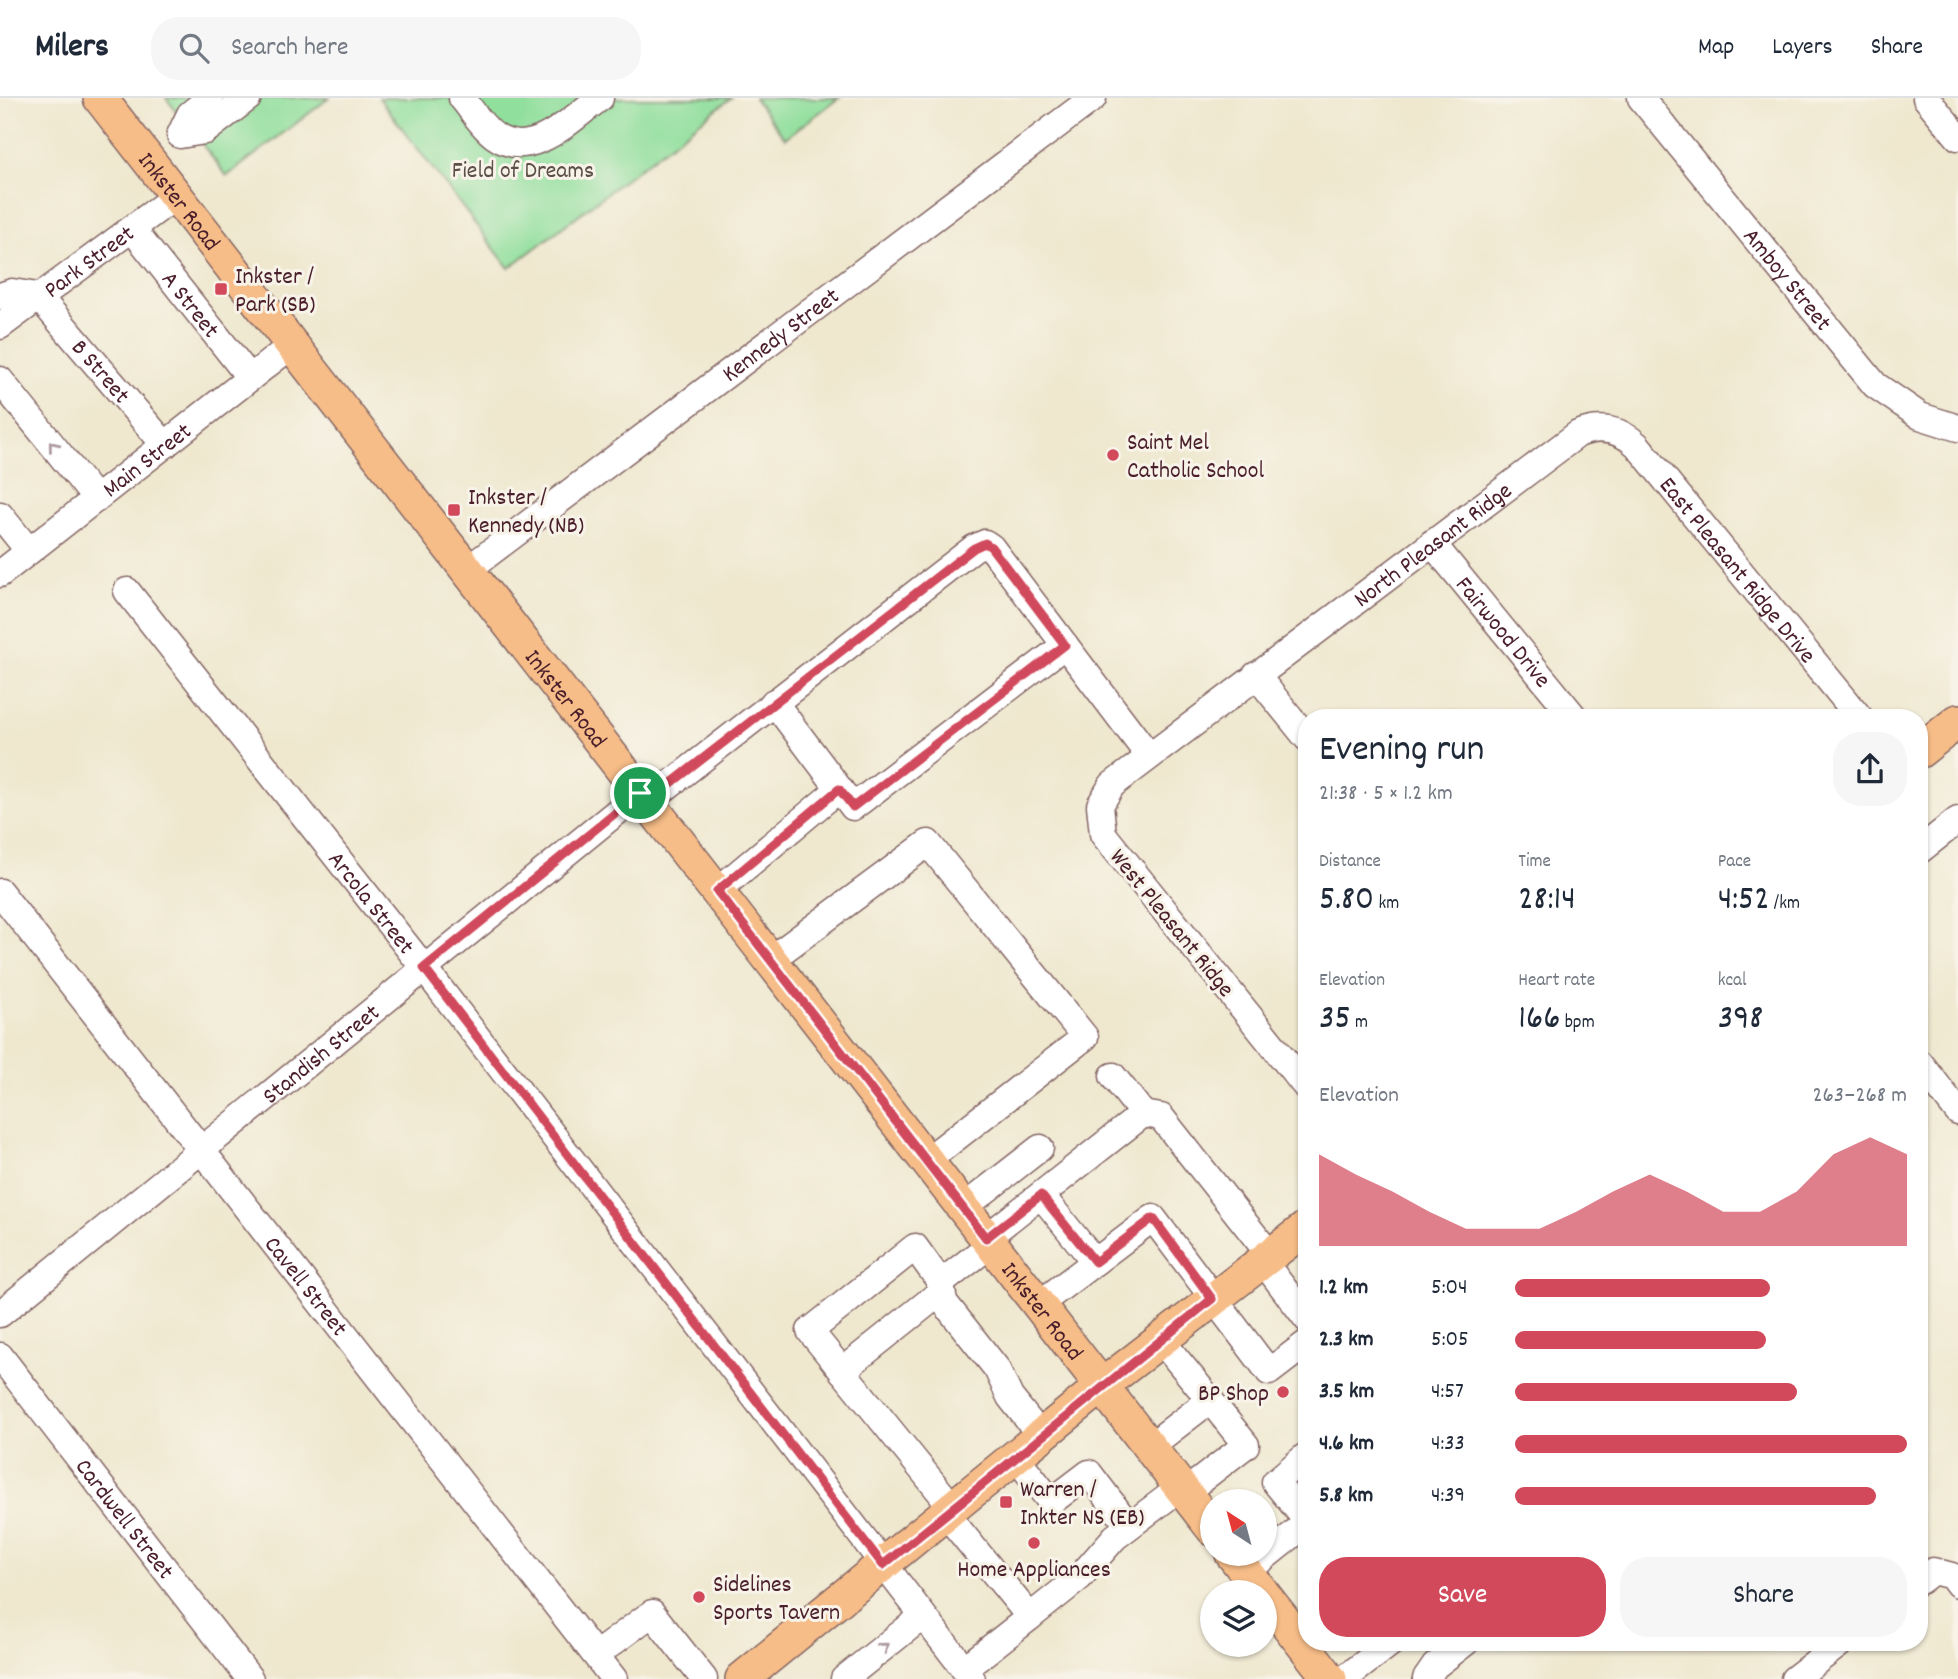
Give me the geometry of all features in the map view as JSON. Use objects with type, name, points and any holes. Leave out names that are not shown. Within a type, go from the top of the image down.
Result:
[{"type":"main road","name":"Inkster Road","points":[[100,98],[1200,1513]]},
{"type":"main road","points":[[1928,745],[1958,722]]},
{"type":"main road","points":[[742,1679],[1160,1339],[1298,1236]]},
{"type":"main road","points":[[1251,1579],[1298,1638]]},
{"type":"main road","points":[[1308,1651],[1330,1679]]},
{"type":"street","points":[[148,159],[180,135],[190,114],[210,98]]},
{"type":"street","points":[[180,135],[205,131],[248,98]]},
{"type":"street","points":[[462,98],[494,135],[515,145],[533,144],[600,98]]},
{"type":"street","name":"Kennedy Street","points":[[467,570],[1093,98]]},
{"type":"street","name":"Amboy Street","points":[[1641,98],[1875,385],[1920,416],[1958,428]]},
{"type":"street","points":[[1926,98],[1958,137]]},
{"type":"street","name":"Park Street","points":[[0,326],[176,196]]},
{"type":"street","name":"A Street","points":[[133,230],[250,378]]},
{"type":"street","points":[[0,296],[12,292],[38,296]]},
{"type":"street","name":"B Street","points":[[38,296],[165,445]]},
{"type":"street","name":"Main Street","points":[[0,574],[292,345]]},
{"type":"street","points":[[0,380],[96,499]]},
{"type":"street","name":"North Pleasant Ridge","points":[[1149,756],[1578,434],[1600,428],[1613,430]]},
{"type":"street","name":"East Pleasant Ridge Drive","points":[[1613,430],[1637,445],[1853,709]]},
{"type":"street","points":[[0,516],[29,551]]},
{"type":"street","name":"Standish Street","points":[[0,1314],[424,968],[644,797],[774,702],[974,548],[985,543],[991,547],[1065,645]]},
{"type":"street","name":"Fairwood Drive","points":[[1432,543],[1568,709]]},
{"type":"street","name":"Arcola Street","points":[[127,591],[424,968],[968,1674]]},
{"type":"street","points":[[774,702],[853,807],[1065,645],[1149,756]]},
{"type":"street","points":[[1256,676],[1298,727]]},
{"type":"street","name":"West Pleasant Ridge","points":[[1149,756],[1104,794],[1099,815],[1103,835],[1298,1077]]},
{"type":"street","points":[[717,891],[839,789]]},
{"type":"street","points":[[1928,844],[1958,820]]},
{"type":"street","points":[[770,960],[928,843],[1085,1037],[926,1161]]},
{"type":"street","name":"Cavell Street","points":[[0,892],[614,1679]]},
{"type":"street","points":[[1928,1073],[1958,1112]]},
{"type":"street","points":[[1113,1076],[1143,1114],[1161,1117],[1298,1306]]},
{"type":"street","points":[[842,1371],[942,1287],[988,1241],[1041,1195],[1143,1114]]},
{"type":"street","points":[[963,1208],[1040,1147]]},
{"type":"street","points":[[1041,1195],[1095,1262]]},
{"type":"street","points":[[1038,1305],[1153,1218],[1269,1371],[1298,1350]]},
{"type":"street","points":[[1030,1617],[810,1331],[915,1248],[942,1287],[944,1302],[997,1369],[1010,1397],[1041,1436]]},
{"type":"street","points":[[968,1674],[1030,1617],[1080,1577],[1115,1537],[1246,1445],[1160,1339]]},
{"type":"street","name":"Cardwell Street","points":[[0,1356],[250,1679]]},
{"type":"street","points":[[1149,1447],[1210,1400]]},
{"type":"street","points":[[1016,1457],[1051,1502],[1089,1473],[1129,1526]]},
{"type":"street","points":[[1298,1463],[1275,1482],[1298,1511]]},
{"type":"street","points":[[1251,1579],[1298,1531]]},
{"type":"street","points":[[1928,1575],[1933,1571],[1951,1576],[1958,1584]]},
{"type":"street","points":[[596,1655],[652,1613],[704,1679]]},
{"type":"street","points":[[844,1679],[923,1616]]},
{"type":"street","points":[[1344,1679],[1380,1651]]},
{"type":"street","points":[[1426,1679],[1435,1666],[1454,1651]]},
{"type":"street","points":[[1794,1679],[1830,1651]]},
{"type":"green space","points":[[166,98],[329,98],[227,176]]},
{"type":"green space","name":"Field of Dreams","points":[[379,98],[731,98],[509,268]]},
{"type":"green space","points":[[754,98],[839,98],[785,138]]},
{"type":"place","name":"Inkster / Park (SB)","points":[[221,289]]},
{"type":"place","name":"Saint Mel Catholic School","points":[[1113,455]]},
{"type":"place","name":"Inkster / Kennedy (NB)","points":[[454,510]]},
{"type":"place","name":"BP Shop","points":[[1283,1392]]},
{"type":"place","name":"Warren / Inkter NS (EB)","points":[[1006,1502]]},
{"type":"place","name":"Home Appliances","points":[[1034,1543]]},
{"type":"place","name":"Sidelines Sports Tavern","points":[[699,1597]]},
{"type":"route","points":[[985,543],[991,547],[1065,645],[853,807],[839,789],[717,891],[986,1238],[1041,1195],[1095,1262],[1153,1218],[1212,1299],[883,1565],[424,968],[640,793],[647,802],[974,548],[985,543]]}]
